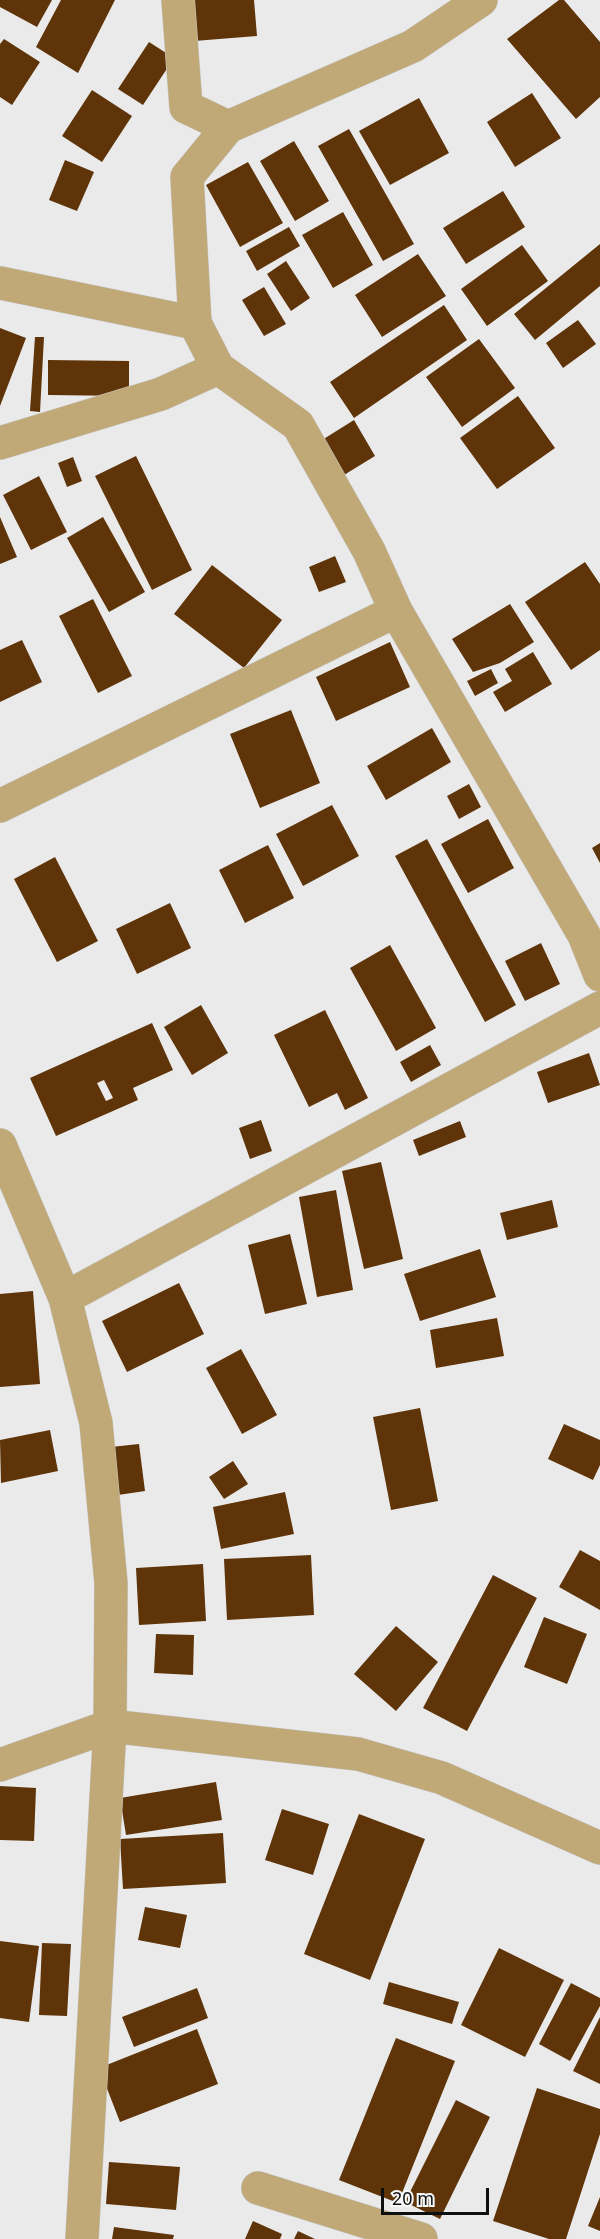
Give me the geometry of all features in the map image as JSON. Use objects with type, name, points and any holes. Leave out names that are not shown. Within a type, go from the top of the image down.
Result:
[{"type":"street","points":[[178,0],[186,107],[228,127]]},
{"type":"street","points":[[481,0],[413,46],[228,127],[187,177],[195,323],[218,368],[298,425],[369,551],[396,611],[584,935],[600,975]]},
{"type":"street","points":[[0,283],[195,323]]},
{"type":"street","points":[[0,443],[161,394],[218,368]]},
{"type":"street","points":[[0,806],[396,611]]},
{"type":"street","points":[[65,1298],[600,1008]]},
{"type":"street","points":[[0,1145],[65,1298],[96,1423],[111,1583],[110,1726],[82,2239]]},
{"type":"street","points":[[0,1765],[110,1726],[358,1754],[442,1778],[600,1848]]},
{"type":"street","points":[[258,2188],[421,2239]]},
{"type":"building","points":[[0,0],[52,0],[37,27],[0,7]]},
{"type":"building","points":[[61,0],[115,0],[78,73],[36,47]]},
{"type":"building","points":[[191,0],[254,0],[257,36],[194,41]]},
{"type":"building","points":[[559,0],[564,0],[600,42],[600,97],[576,119],[507,39]]},
{"type":"building","points":[[4,39],[40,62],[12,105],[0,97],[0,44]]},
{"type":"building","points":[[149,42],[174,58],[143,105],[118,89]]},
{"type":"building","points":[[92,90],[132,116],[102,162],[62,136]]},
{"type":"building","points":[[532,93],[561,138],[515,167],[487,122]]},
{"type":"building","points":[[419,98],[449,153],[390,185],[359,131]]},
{"type":"building","points":[[349,129],[414,244],[383,261],[318,146]]},
{"type":"building","points":[[294,141],[329,201],[295,221],[260,161]]},
{"type":"building","points":[[65,160],[94,172],[77,211],[49,200]]},
{"type":"building","points":[[248,162],[283,223],[240,247],[206,185]]},
{"type":"building","points":[[503,191],[525,227],[466,264],[443,228]]},
{"type":"building","points":[[343,212],[373,265],[333,288],[302,235]]},
{"type":"building","points":[[289,227],[300,246],[257,271],[246,251]]},
{"type":"building","points":[[600,244],[600,286],[535,340],[514,314]]},
{"type":"building","points":[[522,245],[548,281],[487,326],[461,289]]},
{"type":"building","points":[[418,254],[446,296],[382,337],[355,295]]},
{"type":"building","points":[[286,261],[310,298],[291,311],[267,274]]},
{"type":"building","points":[[264,287],[286,324],[264,336],[242,300]]},
{"type":"building","points":[[444,305],[467,340],[354,418],[330,382]]},
{"type":"building","points":[[578,320],[596,344],[563,368],[546,343]]},
{"type":"building","points":[[0,328],[26,338],[0,406]]},
{"type":"building","points":[[35,337],[44,337],[40,412],[30,411]]},
{"type":"building","points":[[479,339],[515,388],[462,427],[426,377]]},
{"type":"building","points":[[48,360],[129,361],[129,396],[48,395]]},
{"type":"building","points":[[518,396],[555,448],[497,489],[460,438]]},
{"type":"building","points":[[354,420],[375,456],[344,475],[322,440]]},
{"type":"building","points":[[136,456],[192,570],[152,590],[95,476]]},
{"type":"building","points":[[73,457],[82,481],[67,487],[58,463]]},
{"type":"building","points":[[39,476],[67,532],[31,550],[3,495]]},
{"type":"building","points":[[0,517],[17,557],[0,564]]},
{"type":"building","points":[[103,517],[145,592],[109,612],[67,538]]},
{"type":"building","points":[[335,556],[346,582],[319,592],[309,567]]},
{"type":"building","points":[[585,562],[600,584],[600,650],[571,670],[525,602]]},
{"type":"building","points":[[212,565],[282,620],[244,668],[174,614]]},
{"type":"building","points":[[93,599],[132,676],[98,693],[59,616]]},
{"type":"building","points":[[510,604],[534,642],[500,663],[473,672],[452,639]]},
{"type":"building","points":[[22,640],[42,682],[0,702],[0,650]]},
{"type":"building","points":[[390,642],[410,687],[336,721],[316,677]]},
{"type":"building","points":[[533,652],[552,684],[505,712],[493,692],[512,681],[505,669]]},
{"type":"building","points":[[491,669],[498,683],[475,696],[467,681]]},
{"type":"building","points":[[291,710],[320,783],[260,808],[230,734]]},
{"type":"building","points":[[432,728],[451,762],[386,800],[367,766]]},
{"type":"building","points":[[469,784],[481,807],[459,819],[447,796]]},
{"type":"building","points":[[332,805],[359,856],[303,886],[276,834]]},
{"type":"building","points":[[488,819],[514,868],[468,893],[441,844]]},
{"type":"building","points":[[427,839],[516,1005],[485,1022],[395,856]]},
{"type":"building","points":[[600,843],[600,863],[592,848]]},
{"type":"building","points":[[268,845],[294,898],[245,923],[219,870]]},
{"type":"building","points":[[55,857],[98,941],[57,962],[14,879]]},
{"type":"building","points":[[170,903],[191,948],[137,974],[116,929]]},
{"type":"building","points":[[541,943],[560,984],[525,1001],[505,961]]},
{"type":"building","points":[[390,945],[436,1028],[396,1051],[350,968]]},
{"type":"building","points":[[201,1005],[228,1053],[192,1075],[164,1027]]},
{"type":"building","points":[[325,1010],[368,1098],[345,1110],[337,1093],[309,1107],[274,1035]]},
{"type":"building","points":[[152,1023],[173,1070],[133,1088],[138,1100],[56,1136],[30,1078]],"holes":[[[104,1080],[113,1098],[106,1101],[97,1083]]]},
{"type":"building","points":[[430,1045],[441,1065],[411,1082],[400,1062]]},
{"type":"building","points":[[589,1053],[600,1085],[548,1103],[537,1072]]},
{"type":"building","points":[[261,1120],[272,1151],[250,1159],[239,1128]]},
{"type":"building","points":[[460,1121],[466,1137],[419,1156],[413,1140]]},
{"type":"building","points":[[381,1162],[403,1259],[364,1269],[342,1171]]},
{"type":"building","points":[[336,1190],[353,1290],[317,1297],[299,1197]]},
{"type":"building","points":[[552,1200],[558,1227],[507,1240],[500,1213]]},
{"type":"building","points":[[290,1234],[307,1304],[265,1314],[248,1245]]},
{"type":"building","points":[[480,1249],[496,1297],[420,1321],[404,1274]]},
{"type":"building","points":[[179,1283],[204,1334],[127,1372],[102,1321]]},
{"type":"building","points":[[33,1291],[40,1384],[0,1387],[0,1294]]},
{"type":"building","points":[[497,1318],[504,1356],[436,1368],[430,1330]]},
{"type":"building","points":[[241,1349],[277,1415],[242,1434],[206,1368]]},
{"type":"building","points":[[420,1408],[438,1501],[391,1510],[373,1417]]},
{"type":"building","points":[[564,1424],[600,1440],[600,1465],[593,1480],[548,1459]]},
{"type":"building","points":[[50,1430],[58,1471],[1,1483],[0,1440]]},
{"type":"building","points":[[139,1444],[145,1491],[118,1495],[111,1447]]},
{"type":"building","points":[[233,1461],[248,1484],[224,1499],[209,1477]]},
{"type":"building","points":[[285,1492],[294,1534],[221,1549],[213,1507]]},
{"type":"building","points":[[580,1550],[600,1561],[600,1610],[559,1587]]},
{"type":"building","points":[[311,1555],[314,1615],[227,1620],[224,1559]]},
{"type":"building","points":[[203,1564],[206,1621],[139,1625],[136,1568]]},
{"type":"building","points":[[493,1575],[537,1598],[467,1731],[423,1708]]},
{"type":"building","points":[[544,1617],[587,1634],[567,1684],[524,1667]]},
{"type":"building","points":[[396,1626],[438,1662],[396,1711],[354,1674]]},
{"type":"building","points":[[156,1634],[194,1635],[193,1675],[154,1673]]},
{"type":"building","points":[[216,1782],[222,1820],[126,1835],[120,1798]]},
{"type":"building","points":[[0,1786],[36,1788],[34,1841],[0,1840]]},
{"type":"building","points":[[282,1809],[329,1824],[313,1875],[265,1860]]},
{"type":"building","points":[[359,1814],[425,1839],[370,1980],[304,1954]]},
{"type":"building","points":[[223,1833],[226,1883],[123,1889],[120,1839]]},
{"type":"building","points":[[145,1907],[187,1915],[180,1948],[138,1940]]},
{"type":"building","points":[[0,1941],[39,1946],[29,2022],[0,2018]]},
{"type":"building","points":[[42,1943],[71,1944],[67,2016],[39,2015]]},
{"type":"building","points":[[499,1948],[564,1980],[525,2057],[461,2025]]},
{"type":"building","points":[[389,1982],[459,2002],[452,2024],[383,2004]]},
{"type":"building","points":[[571,1983],[600,1998],[600,2006],[570,2061],[539,2044]]},
{"type":"building","points":[[197,1988],[208,2018],[134,2047],[122,2017]]},
{"type":"building","points":[[600,2017],[600,2084],[573,2071]]},
{"type":"building","points":[[197,2029],[218,2084],[120,2122],[99,2068]]},
{"type":"building","points":[[396,2038],[455,2061],[398,2203],[339,2180]]},
{"type":"building","points":[[537,2088],[600,2109],[600,2134],[566,2239],[549,2239],[493,2221]]},
{"type":"building","points":[[456,2100],[490,2117],[440,2219],[405,2202]]},
{"type":"building","points":[[109,2162],[180,2167],[176,2210],[106,2204]]},
{"type":"building","points":[[600,2197],[600,2231],[588,2226]]},
{"type":"building","points":[[253,2221],[282,2234],[280,2239],[245,2239]]},
{"type":"building","points":[[114,2227],[174,2235],[173,2239],[112,2239]]},
{"type":"building","points":[[298,2231],[315,2239],[294,2239]]}]
